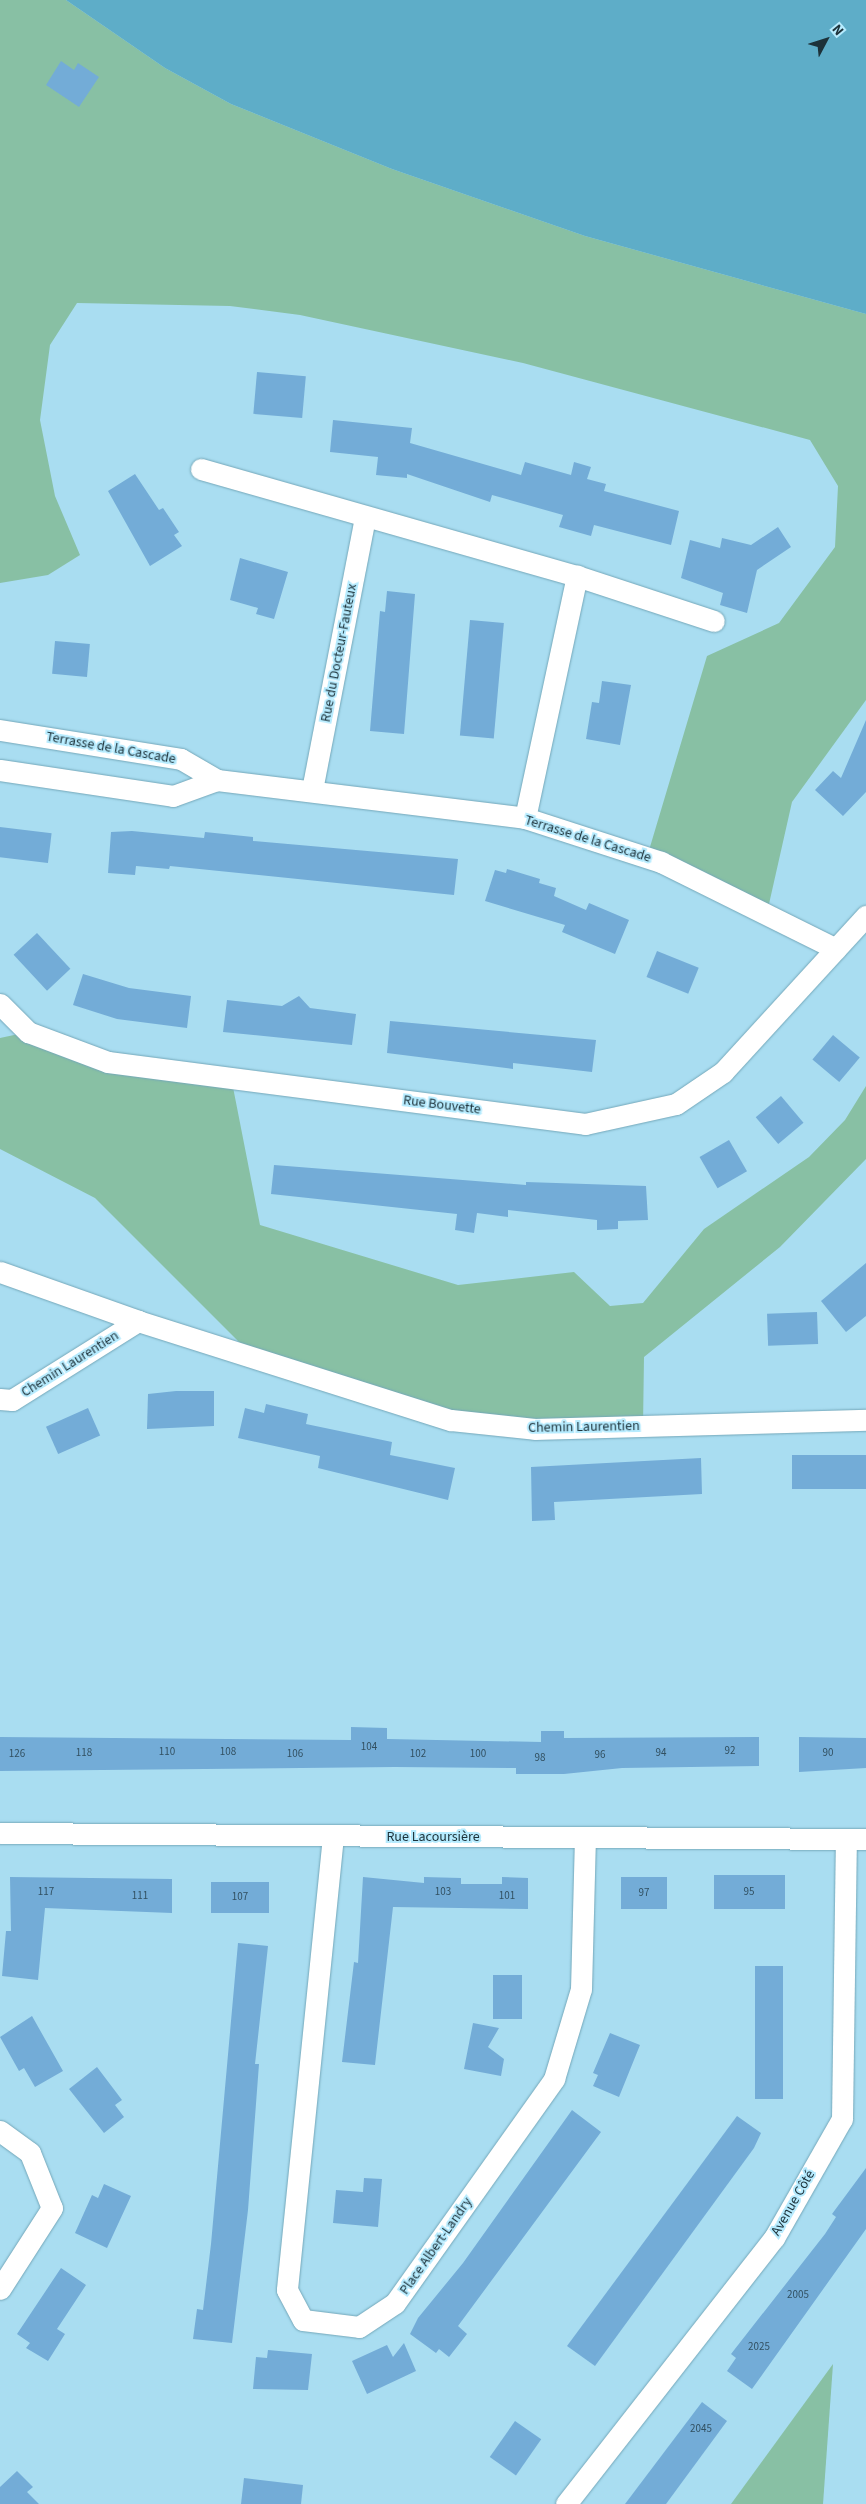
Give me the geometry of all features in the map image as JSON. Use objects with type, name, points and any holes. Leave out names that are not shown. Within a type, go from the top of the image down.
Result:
[{"type":"street","points":[[201,469],[576,576],[714,621]]},
{"type":"street","name":"Rue du Docteur-Fauteux","points":[[312,790],[366,517]]},
{"type":"street","points":[[525,818],[576,576]]},
{"type":"street","name":"Terrasse de la Cascade","points":[[0,730],[181,759],[217,780],[312,790],[525,818],[661,862],[836,949]]},
{"type":"street","name":"Terrasse de la Cascade","points":[[0,770],[173,796],[217,780]]},
{"type":"street","points":[[836,949],[866,916]]},
{"type":"street","name":"Rue Bouvette","points":[[0,1004],[28,1032],[108,1062],[585,1124],[676,1104],[723,1072],[836,949]]},
{"type":"street","name":"Chemin Laurentien","points":[[0,1272],[138,1321],[450,1420],[535,1429],[866,1420]]},
{"type":"street","name":"Chemin Laurentien","points":[[0,1399],[12,1400],[138,1321]]},
{"type":"street","name":"Rue Lacoursière","points":[[0,1833],[856,1839]]},
{"type":"street","name":"Place Albert-Landry","points":[[333,1836],[287,2290],[303,2320],[359,2327],[395,2303],[554,2079],[581,1989],[585,1837]]},
{"type":"street","name":"Avenue Côté","points":[[566,2504],[774,2238],[842,2119],[856,1839]]},
{"type":"street","points":[[0,2131],[30,2153],[52,2208],[0,2289]]},
{"type":"green space","points":[[0,0],[66,0],[165,68],[231,104],[392,169],[585,236],[866,314],[866,700],[792,802],[769,904],[647,857],[707,656],[779,623],[835,547],[838,486],[810,440],[523,363],[300,315],[230,306],[77,303],[50,345],[40,420],[55,496],[80,555],[48,575],[0,583]]},
{"type":"green space","points":[[28,1032],[108,1062],[231,1077],[260,1225],[458,1285],[574,1272],[610,1306],[643,1303],[704,1229],[809,1157],[845,1120],[866,1086],[866,1159],[780,1247],[644,1357],[643,1426],[451,1420],[255,1358],[95,1198],[0,1149],[0,1038]]},
{"type":"green space","points":[[833,2364],[823,2504],[731,2504]]},
{"type":"water","points":[[66,0],[866,0],[866,314],[585,236],[392,169],[231,104],[165,68]]},
{"type":"building","points":[[61,61],[74,70],[78,63],[99,77],[79,107],[46,85]]},
{"type":"building","points":[[257,372],[306,376],[302,418],[253,414]]},
{"type":"building","points":[[333,420],[412,428],[410,443],[521,475],[525,462],[571,475],[574,462],[591,467],[587,479],[606,484],[604,491],[679,511],[671,545],[594,525],[591,536],[559,527],[563,515],[492,495],[490,502],[407,474],[407,478],[376,475],[378,457],[330,452]]},
{"type":"building","points":[[135,474],[159,510],[163,508],[179,532],[174,535],[182,546],[150,566],[108,491]]},
{"type":"building","points":[[778,527],[791,547],[757,570],[747,613],[720,605],[723,593],[681,578],[690,540],[720,548],[722,538],[751,545]]},
{"type":"building","points":[[240,558],[288,572],[274,619],[256,614],[258,608],[230,600]]},
{"type":"building","points":[[387,591],[415,594],[404,734],[370,731],[380,611],[385,612]]},
{"type":"building","points":[[470,620],[504,623],[494,739],[460,736]]},
{"type":"building","points":[[55,641],[90,644],[87,677],[52,674]]},
{"type":"building","points":[[602,681],[631,685],[620,745],[586,739],[592,702],[599,703]]},
{"type":"building","points":[[866,720],[866,792],[843,816],[815,790],[833,771],[841,778]]},
{"type":"building","points":[[0,827],[52,833],[48,863],[0,857]]},
{"type":"building","points":[[132,831],[204,838],[205,832],[253,837],[253,841],[458,859],[454,895],[170,866],[169,869],[136,866],[135,875],[108,873],[111,832]]},
{"type":"building","points":[[507,869],[540,879],[539,883],[556,888],[554,896],[586,910],[589,903],[629,920],[615,954],[562,932],[565,925],[485,901],[495,870],[506,873]]},
{"type":"building","points":[[37,933],[70,969],[47,991],[14,955]]},
{"type":"building","points":[[657,951],[699,968],[688,994],[647,977]]},
{"type":"building","points":[[83,974],[129,988],[191,996],[187,1028],[117,1019],[73,1005]]},
{"type":"building","points":[[299,996],[310,1008],[356,1014],[352,1045],[223,1032],[227,1000],[282,1006]]},
{"type":"building","points":[[390,1021],[596,1040],[592,1072],[513,1063],[513,1069],[387,1053]]},
{"type":"building","points":[[833,1035],[860,1057],[839,1082],[812,1060]]},
{"type":"building","points":[[781,1096],[803,1123],[778,1144],[756,1117]]},
{"type":"building","points":[[729,1140],[747,1171],[718,1188],[700,1157]]},
{"type":"building","points":[[274,1165],[526,1185],[526,1182],[646,1186],[648,1220],[618,1221],[618,1229],[597,1230],[597,1220],[508,1210],[508,1217],[477,1213],[474,1233],[455,1230],[457,1214],[271,1194]]},
{"type":"building","points":[[866,1263],[866,1316],[846,1332],[821,1301]]},
{"type":"building","points":[[817,1312],[818,1344],[768,1346],[767,1314]]},
{"type":"building","points":[[176,1391],[214,1391],[214,1426],[147,1429],[148,1394]]},
{"type":"building","points":[[266,1404],[308,1414],[306,1424],[392,1442],[390,1455],[455,1468],[448,1500],[318,1468],[320,1456],[238,1438],[245,1408],[264,1413]]},
{"type":"building","points":[[88,1408],[100,1435],[58,1454],[46,1427]]},
{"type":"building","points":[[792,1455],[866,1455],[866,1489],[792,1489]]},
{"type":"building","points":[[701,1458],[702,1494],[554,1502],[555,1520],[532,1521],[531,1467]]},
{"type":"building","points":[[351,1727],[387,1728],[387,1739],[541,1742],[541,1731],[564,1731],[564,1738],[759,1737],[759,1766],[622,1768],[564,1774],[516,1774],[516,1768],[395,1767],[0,1771],[0,1737],[351,1740]]},
{"type":"building","points":[[799,1737],[866,1738],[866,1768],[799,1772]]},
{"type":"building","points":[[714,1875],[785,1875],[785,1909],[714,1909]]},
{"type":"building","points":[[10,1877],[172,1879],[172,1913],[45,1908],[38,1980],[2,1976],[6,1931],[11,1931]]},
{"type":"building","points":[[363,1877],[424,1883],[424,1877],[461,1878],[461,1884],[502,1884],[502,1877],[528,1878],[528,1909],[393,1907],[375,2065],[342,2062],[354,1962],[358,1963]]},
{"type":"building","points":[[621,1877],[667,1877],[667,1909],[621,1909]]},
{"type":"building","points":[[211,1882],[269,1882],[269,1913],[211,1913]]},
{"type":"building","points":[[238,1943],[268,1946],[255,2064],[259,2064],[248,2210],[232,2343],[193,2339],[197,2309],[203,2310],[211,2244]]},
{"type":"building","points":[[755,1966],[783,1966],[783,2099],[755,2099]]},
{"type":"building","points":[[493,1975],[522,1975],[522,2019],[493,2019]]},
{"type":"building","points":[[32,2016],[63,2071],[35,2087],[24,2068],[19,2071],[0,2037]]},
{"type":"building","points":[[473,2023],[499,2028],[488,2047],[504,2059],[501,2076],[464,2069]]},
{"type":"building","points":[[610,2033],[640,2045],[619,2097],[593,2086],[598,2075],[593,2073]]},
{"type":"building","points":[[97,2067],[122,2100],[115,2105],[124,2117],[104,2133],[69,2089]]},
{"type":"building","points":[[572,2110],[601,2132],[458,2326],[467,2334],[449,2357],[439,2349],[436,2353],[410,2334],[418,2318],[463,2263]]},
{"type":"building","points":[[737,2116],[761,2133],[754,2148],[595,2366],[567,2346]]},
{"type":"building","points":[[866,2168],[866,2229],[752,2389],[727,2371],[736,2358],[731,2354],[825,2234],[836,2217],[832,2214]]},
{"type":"building","points":[[364,2178],[382,2179],[378,2227],[333,2223],[336,2190],[363,2192]]},
{"type":"building","points":[[104,2184],[131,2196],[107,2248],[75,2233],[92,2195],[98,2198]]},
{"type":"building","points":[[61,2268],[86,2285],[57,2329],[65,2334],[48,2361],[26,2348],[30,2343],[17,2334]]},
{"type":"building","points":[[404,2343],[416,2371],[367,2394],[352,2361],[387,2345],[393,2357]]},
{"type":"building","points":[[268,2350],[312,2354],[308,2390],[253,2389],[256,2357],[267,2358]]},
{"type":"building","points":[[702,2402],[727,2421],[666,2504],[625,2504]]},
{"type":"building","points":[[515,2421],[541,2439],[516,2475],[490,2457]]},
{"type":"building","points":[[17,2471],[33,2487],[27,2492],[39,2504],[0,2504],[0,2487]]},
{"type":"building","points":[[244,2478],[303,2485],[301,2504],[241,2504]]}]
